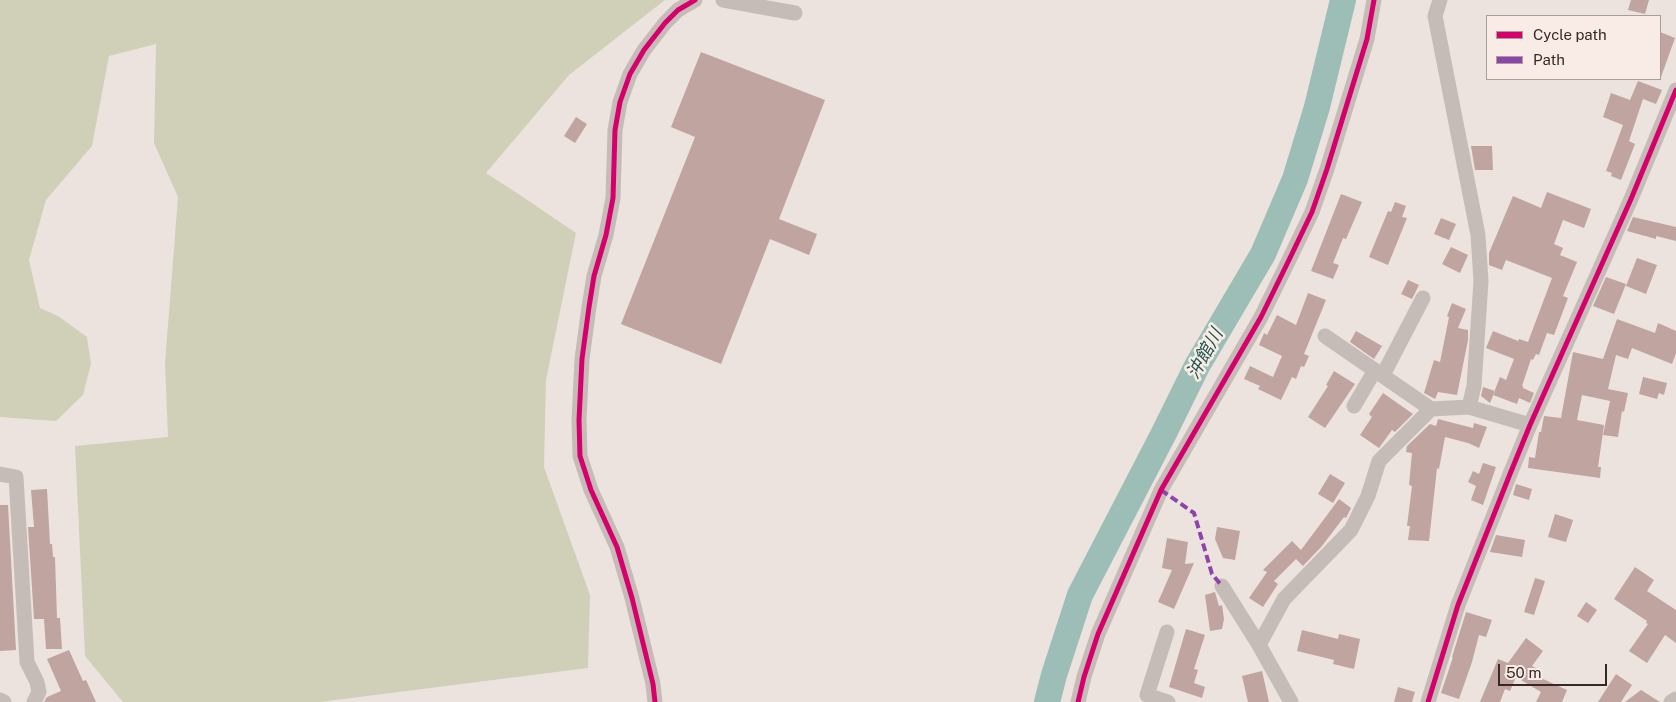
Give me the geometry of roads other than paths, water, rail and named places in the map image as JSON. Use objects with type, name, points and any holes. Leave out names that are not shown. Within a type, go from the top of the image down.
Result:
[{"type":"street","points":[[655,702],[653,684],[629,589],[616,547],[591,490],[580,456],[578,420],[582,359],[589,307],[594,276],[606,235],[613,198],[615,130],[620,102],[630,74],[644,50],[678,10],[695,0]]},
{"type":"street","points":[[723,0],[795,13]]},
{"type":"street","points":[[1078,702],[1098,634],[1161,490],[1261,317],[1312,212],[1328,169],[1367,39],[1374,0]]},
{"type":"street","points":[[1440,0],[1435,16],[1478,235],[1481,281],[1474,386],[1469,407]]},
{"type":"street","points":[[1428,702],[1458,605],[1530,425],[1631,198],[1676,90]]},
{"type":"street","points":[[1354,406],[1379,373],[1422,298]]},
{"type":"street","points":[[1325,336],[1431,408],[1469,407],[1530,425]]},
{"type":"street","points":[[1259,645],[1284,599],[1351,530],[1368,496],[1379,461],[1431,408]]},
{"type":"street","points":[[0,474],[16,477],[27,662],[37,682],[39,692],[34,702]]},
{"type":"street","points":[[1222,586],[1259,645],[1291,702]]},
{"type":"street","points":[[1167,632],[1146,695],[1168,702]]},
{"type":"street","points":[[1671,702],[1676,699]]},
{"type":"street","points":[[0,700],[4,702]]},
{"type":"waterway","name":"沖館川","points":[[1047,702],[1080,595],[1197,366],[1263,254],[1295,179],[1317,107],[1343,0]]}]
